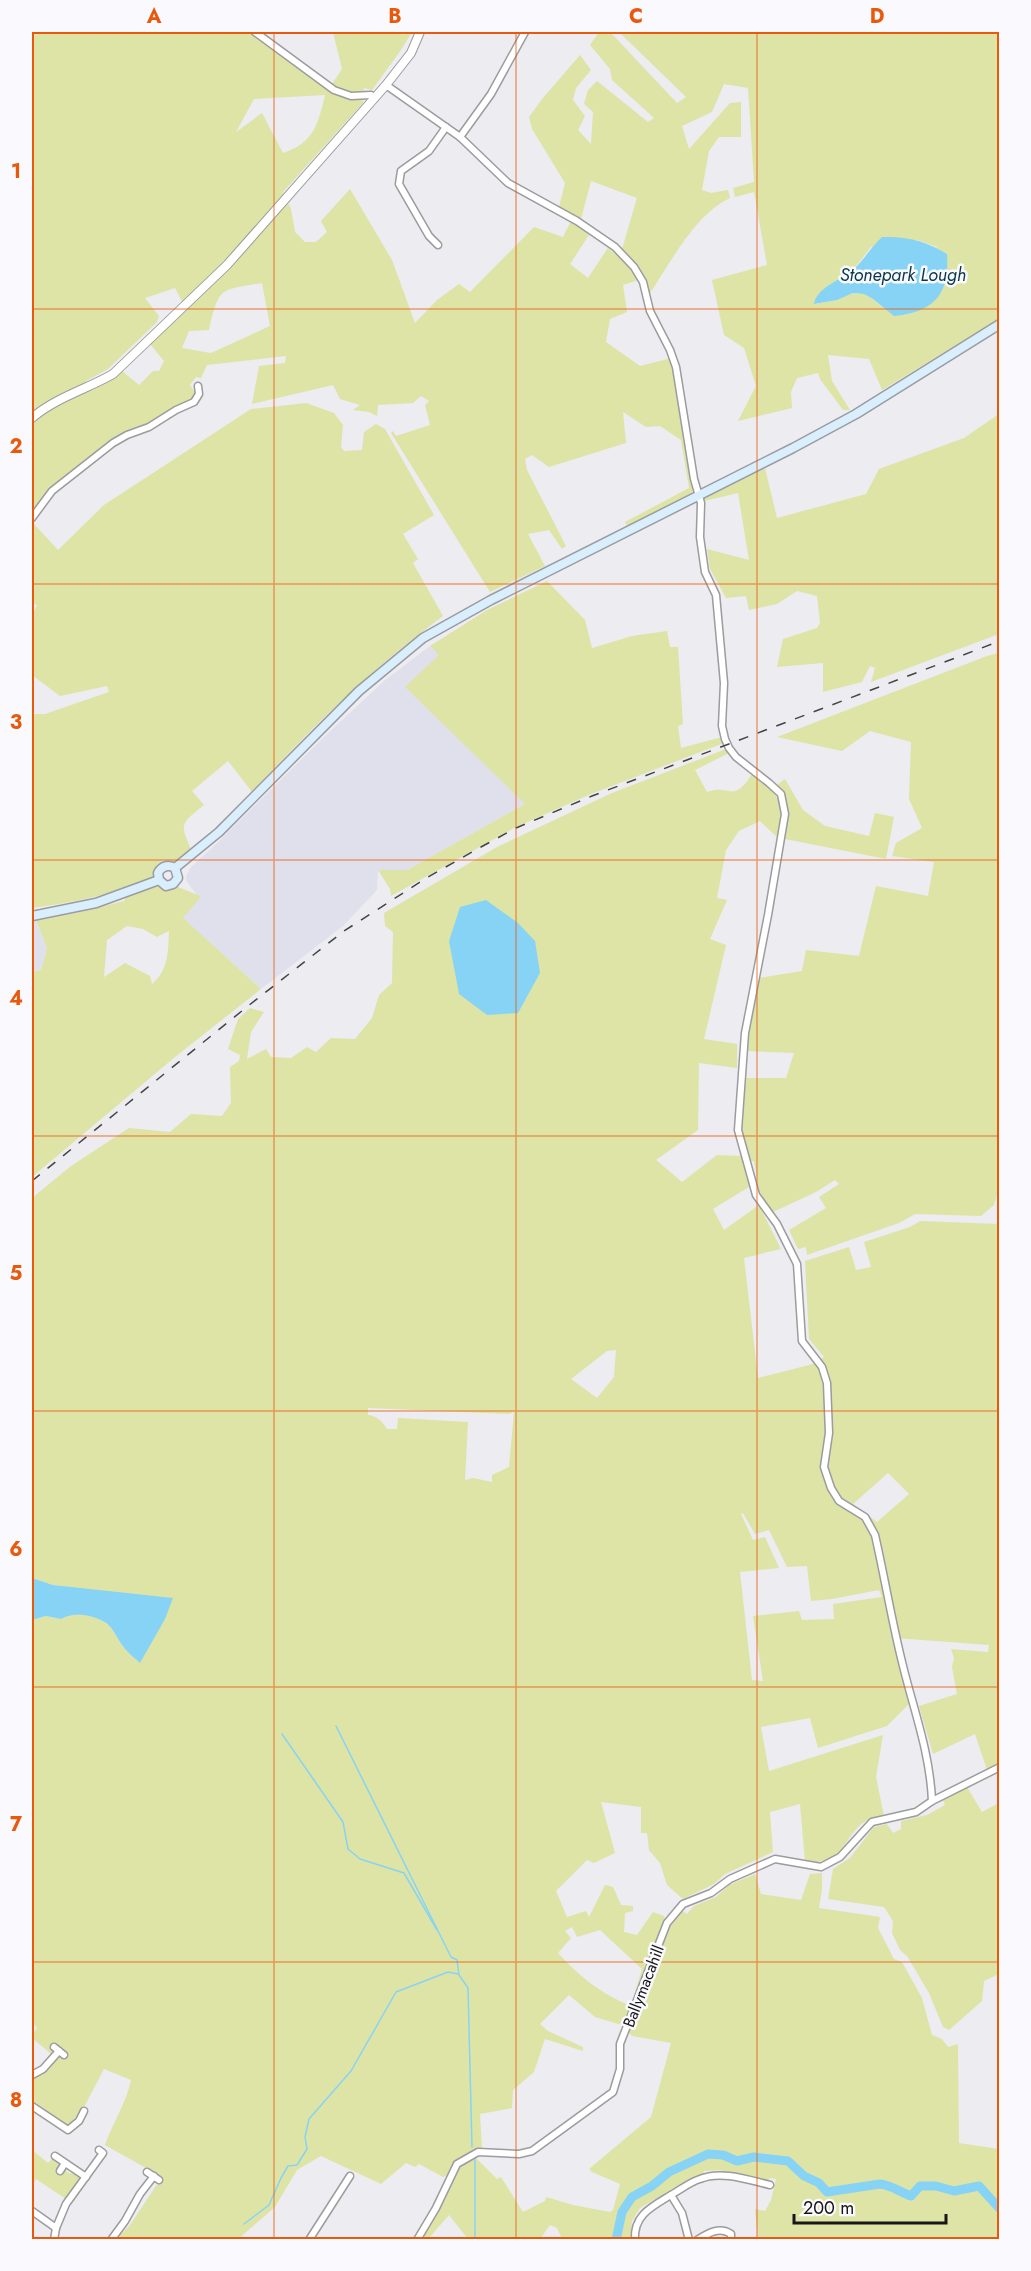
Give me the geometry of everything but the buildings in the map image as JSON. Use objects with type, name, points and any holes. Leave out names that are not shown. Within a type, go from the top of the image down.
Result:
[{"type":"main road","points":[[175,868],[219,832],[359,691],[423,638],[491,600],[793,448],[855,414],[999,324]]},
{"type":"main road","points":[[159,880],[160,869],[168,866],[175,868]]},
{"type":"main road","points":[[159,880],[166,886],[173,884],[178,875],[175,868]]},
{"type":"main road","points":[[32,916],[96,903],[159,880]]},
{"type":"street","points":[[255,32],[334,90],[351,96],[371,95],[373,98]]},
{"type":"street","points":[[32,418],[60,399],[93,386],[113,374],[226,265],[386,84],[411,53],[420,32]]},
{"type":"street","points":[[460,137],[491,94],[525,32]]},
{"type":"street","points":[[386,84],[460,137],[508,183],[577,221],[610,244],[634,267],[642,282],[650,311],[676,367],[694,479],[701,503],[700,537],[705,572],[716,595],[720,624],[724,682],[722,726],[725,739],[736,757],[781,794],[785,814],[745,1033],[738,1130],[756,1195],[777,1224],[797,1264],[802,1341],[822,1367],[827,1383],[829,1433],[824,1467],[831,1488],[839,1501],[865,1517],[875,1535],[903,1666],[923,1734],[931,1775],[932,1801]]},
{"type":"street","points":[[438,245],[429,236],[399,184],[402,171],[429,151],[446,127]]},
{"type":"street","points":[[32,518],[52,490],[113,443],[149,427],[194,402],[199,394],[198,386]]},
{"type":"street","name":"Ballymacahill","points":[[417,2240],[436,2208],[457,2164],[478,2152],[519,2154],[532,2151],[613,2092],[620,2069],[621,2044],[667,1923],[683,1904],[711,1893],[730,1879],[775,1859],[821,1867],[840,1857],[872,1822],[915,1812],[999,1767]]},
{"type":"street","points":[[32,2075],[43,2069],[59,2051]]},
{"type":"street","points":[[32,2106],[68,2130],[79,2121],[84,2111]]},
{"type":"street","points":[[54,2240],[56,2228],[66,2204],[103,2153],[99,2150]]},
{"type":"street","points":[[55,2156],[86,2176]]},
{"type":"street","points":[[60,2171],[65,2163]]},
{"type":"street","points":[[111,2240],[140,2194],[157,2178],[147,2172]]},
{"type":"street","points":[[309,2240],[350,2176]]},
{"type":"street","points":[[635,2240],[637,2222],[645,2211],[699,2179],[712,2176],[744,2178],[770,2185]]},
{"type":"street","points":[[670,2195],[682,2213],[689,2240]]},
{"type":"street","points":[[32,2211],[56,2228]]},
{"type":"street","points":[[698,2240],[717,2230],[726,2230],[731,2234],[731,2240]]},
{"type":"shaded area","points":[[430,646],[569,780],[407,870],[378,870],[377,890],[343,926],[261,989],[182,918],[199,898],[187,882],[186,877],[190,868],[384,681]]},
{"type":"shaded area","points":[[36,920],[47,948],[41,970],[32,972],[32,921]]},
{"type":"green space","points":[[32,32],[250,32],[328,90],[342,69],[333,32],[412,32],[372,90],[364,88],[363,103],[283,192],[291,209],[295,232],[305,242],[316,242],[327,232],[321,221],[350,189],[392,260],[415,323],[437,300],[459,284],[470,292],[534,227],[563,237],[571,221],[589,235],[570,264],[588,278],[608,248],[624,261],[638,280],[623,285],[627,312],[610,319],[606,342],[640,366],[672,358],[694,487],[692,493],[627,526],[625,522],[689,488],[681,440],[660,426],[646,427],[623,412],[626,443],[549,467],[532,455],[525,459],[527,470],[566,546],[562,549],[549,530],[528,534],[545,566],[490,592],[391,433],[393,431],[396,436],[430,425],[425,405],[429,401],[421,396],[413,403],[378,405],[377,416],[369,412],[353,410],[360,405],[340,399],[333,385],[252,404],[259,366],[285,363],[286,356],[207,365],[201,378],[196,377],[190,385],[195,393],[192,401],[168,411],[148,425],[132,429],[118,437],[50,489],[32,513]],"holes":[[[325,95],[313,131],[302,144],[293,149],[283,153],[262,113],[236,132],[254,99]],[[262,283],[270,326],[211,353],[182,348],[189,331],[209,330],[219,298],[223,293],[237,287]],[[175,288],[186,309],[150,344],[164,361],[159,371],[153,371],[139,385],[122,371],[90,391],[86,381],[108,369],[157,322],[159,316],[145,298]]]},
{"type":"green space","points":[[599,32],[608,32],[614,36],[677,103],[686,97],[619,32],[999,32],[999,319],[882,390],[869,359],[828,355],[832,381],[850,410],[843,410],[818,373],[797,378],[791,392],[792,408],[738,421],[756,386],[744,348],[724,335],[712,280],[767,265],[754,192],[735,197],[733,188],[754,182],[748,88],[724,84],[712,112],[682,126],[689,149],[730,103],[741,102],[741,137],[719,137],[709,151],[702,190],[711,193],[728,190],[730,198],[705,216],[694,228],[648,296],[637,267],[622,249],[637,198],[591,181],[581,219],[559,207],[565,183],[532,129],[529,117],[580,55],[591,70],[576,88],[573,100],[585,116],[578,130],[591,144],[593,112],[584,104],[588,90],[597,81],[648,122],[654,118],[612,80],[610,69],[590,45]],"holes":[[[917,240],[937,247],[882,307],[864,294],[853,293],[836,300],[815,304],[834,283],[854,269],[871,247]]]},
{"type":"green space","points":[[306,403],[334,413],[343,425],[341,447],[344,451],[362,450],[364,432],[376,424],[385,429],[434,515],[403,534],[418,559],[413,563],[443,616],[343,699],[252,792],[228,761],[192,791],[204,805],[184,825],[185,835],[192,852],[176,863],[164,860],[157,864],[152,879],[137,885],[93,897],[32,908],[32,714],[45,714],[109,692],[107,686],[60,696],[32,675],[32,615],[37,605],[32,603],[32,530],[34,524],[58,550],[104,505],[251,409]]},
{"type":"green space","points":[[999,414],[999,634],[871,682],[875,668],[870,666],[862,682],[823,692],[823,663],[777,667],[783,639],[817,628],[820,623],[817,596],[797,591],[777,604],[749,610],[746,596],[726,598],[710,569],[707,549],[749,560],[738,493],[704,501],[703,499],[765,468],[777,518],[866,494],[879,469],[964,438]]},
{"type":"green space","points":[[547,581],[585,620],[592,648],[632,636],[667,631],[670,647],[678,647],[683,724],[678,726],[681,748],[722,737],[724,743],[591,794],[514,828],[391,896],[390,889],[378,870],[407,870],[525,804],[405,687],[439,655],[430,646],[487,610]]},
{"type":"green space","points":[[999,653],[1000,1184],[994,1205],[981,1216],[915,1214],[899,1223],[807,1255],[806,1247],[798,1249],[789,1230],[826,1208],[819,1197],[839,1184],[835,1180],[816,1192],[773,1212],[760,1196],[754,1161],[749,1161],[740,1129],[745,1078],[786,1078],[794,1053],[746,1051],[759,978],[802,971],[806,950],[859,956],[876,886],[928,896],[934,862],[892,856],[896,843],[922,828],[909,799],[911,742],[870,731],[842,751],[777,737]]},
{"type":"green space","points":[[726,749],[729,753],[695,770],[707,792],[740,789],[752,774],[769,787],[780,807],[777,837],[760,821],[739,831],[726,850],[717,898],[727,900],[710,939],[726,945],[704,1039],[737,1044],[737,1068],[699,1063],[698,1130],[656,1160],[682,1182],[717,1155],[742,1156],[749,1187],[713,1209],[724,1230],[759,1205],[781,1249],[744,1258],[758,1378],[813,1364],[824,1357],[809,1339],[805,1261],[849,1247],[856,1270],[871,1267],[864,1242],[910,1227],[920,1221],[999,1224],[999,1764],[987,1770],[975,1734],[933,1754],[919,1706],[957,1694],[951,1649],[988,1652],[989,1645],[895,1638],[911,1702],[887,1726],[818,1748],[810,1718],[761,1727],[769,1771],[883,1735],[876,1777],[884,1816],[872,1818],[861,1824],[844,1846],[830,1859],[805,1862],[800,1804],[770,1812],[773,1852],[725,1874],[714,1884],[683,1899],[667,1885],[660,1863],[649,1850],[647,1833],[641,1833],[641,1807],[601,1802],[615,1853],[594,1863],[587,1860],[556,1891],[567,1917],[586,1911],[589,1917],[605,1885],[613,1887],[621,1905],[633,1906],[633,1911],[625,1913],[624,1932],[637,1935],[653,1912],[664,1916],[668,1929],[682,1911],[687,1914],[694,1906],[716,1897],[729,1885],[755,1874],[761,1894],[801,1900],[810,1874],[822,1873],[819,1908],[880,1917],[878,1928],[894,1959],[902,1962],[922,1998],[932,2035],[942,2039],[948,2047],[958,2044],[959,2143],[999,2149],[999,2239],[758,2239],[755,2209],[765,2211],[771,2200],[776,2179],[770,2178],[765,2182],[723,2174],[721,2170],[704,2171],[703,2175],[688,2181],[689,2179],[640,2208],[632,2221],[630,2239],[562,2239],[557,2228],[550,2225],[540,2239],[468,2239],[449,2215],[428,2239],[419,2239],[436,2215],[456,2172],[467,2160],[475,2157],[497,2179],[501,2177],[523,2212],[545,2201],[546,2197],[573,2205],[610,2212],[613,2210],[620,2184],[589,2169],[651,2117],[671,2043],[632,2036],[622,2025],[595,2017],[569,1995],[540,2024],[548,2031],[583,2047],[583,2051],[545,2039],[534,2072],[513,2090],[512,2108],[480,2114],[482,2150],[466,2154],[449,2174],[443,2177],[419,2164],[415,2167],[406,2163],[381,2184],[321,2156],[297,2170],[275,2207],[238,2239],[116,2239],[130,2225],[162,2177],[105,2145],[131,2080],[104,2069],[83,2109],[68,2126],[32,2100],[32,2077],[56,2058],[32,2038],[37,2028],[32,2022],[32,1620],[46,1616],[61,1619],[78,1615],[98,1619],[109,1625],[121,1644],[140,1663],[89,1590],[53,1585],[32,1578],[32,1198],[71,1166],[129,1128],[170,1132],[191,1114],[222,1116],[231,1103],[230,1067],[239,1061],[240,1055],[228,1049],[238,1019],[250,1008],[264,1012],[251,1032],[247,1059],[266,1049],[271,1057],[291,1058],[307,1047],[316,1052],[331,1038],[355,1039],[372,1018],[379,995],[392,983],[393,932],[385,926],[384,913],[497,847],[612,793]],"holes":[[[616,1350],[614,1377],[597,1398],[571,1379],[607,1351]],[[368,1408],[509,1414],[514,1412],[509,1467],[492,1475],[492,1482],[473,1478],[465,1480],[468,1422],[398,1418],[397,1429],[387,1429],[379,1420],[368,1415]],[[888,1473],[909,1494],[877,1522],[853,1504]],[[743,1513],[755,1534],[769,1530],[787,1567],[807,1566],[811,1601],[879,1590],[882,1597],[833,1604],[834,1619],[802,1620],[799,1611],[753,1616],[763,1681],[752,1680],[740,1572],[779,1568],[765,1537],[753,1540],[741,1514]],[[572,1927],[577,1937],[600,1930],[642,1969],[631,2006],[592,1984],[558,1953],[571,1938],[565,1931]]]},
{"type":"green space","points":[[785,779],[803,810],[825,826],[869,836],[875,813],[894,817],[886,859],[785,839],[787,811],[784,798],[777,785]]},
{"type":"green space","points":[[156,887],[178,887],[198,895],[200,898],[183,918],[261,989],[175,1057],[32,1177],[32,972],[41,970],[47,948],[36,920],[124,901],[127,896]],"holes":[[[127,926],[143,929],[157,937],[169,931],[167,960],[158,979],[152,984],[150,976],[125,963],[104,977],[107,940]]]},
{"type":"green space","points":[[967,1787],[982,1812],[999,1803],[999,1974],[984,1981],[982,2001],[949,2030],[943,2027],[929,1993],[907,1956],[900,1950],[892,1933],[893,1921],[884,1907],[828,1899],[833,1869],[850,1858],[874,1827],[887,1824],[893,1833],[901,1829],[901,1821],[927,1815],[945,1805],[943,1800]]},
{"type":"green space","points":[[32,2150],[48,2163],[53,2158],[67,2167],[66,2171],[71,2174],[73,2171],[81,2176],[66,2199],[36,2179],[32,2186]]},
{"type":"water","name":"Stonepark Lough","points":[[882,237],[916,240],[947,254],[946,280],[937,299],[920,310],[894,316],[864,294],[853,293],[837,300],[814,304],[820,293],[853,270]]},
{"type":"water","points":[[486,900],[518,923],[535,941],[540,973],[518,1013],[487,1015],[459,994],[449,941],[460,907]]},
{"type":"water","points":[[32,1578],[53,1585],[173,1598],[165,1619],[140,1663],[121,1644],[109,1625],[98,1619],[78,1615],[61,1619],[46,1616],[32,1620]]},
{"type":"waterway","points":[[336,1726],[451,1957],[457,1960],[459,1975],[468,1988],[472,2147]]},
{"type":"waterway","points":[[282,1734],[343,1822],[348,1849],[360,1859],[404,1873],[437,1930]]},
{"type":"waterway","points":[[244,2224],[269,2205],[288,2166],[297,2165],[307,2149],[305,2137],[309,2119],[351,2071],[396,1992],[448,1972],[458,1974]]},
{"type":"waterway","points":[[616,2240],[622,2212],[632,2197],[652,2186],[669,2172],[708,2154],[723,2155],[737,2161],[754,2157],[788,2161],[804,2176],[819,2183],[827,2192],[880,2184],[911,2196],[920,2186],[936,2186],[954,2191],[979,2186],[1000,2209]]},
{"type":"waterway","points":[[475,2160],[475,2240]]},
{"type":"railway","points":[[32,1181],[344,931],[428,877],[481,847],[516,828],[592,796],[1000,641]]}]
